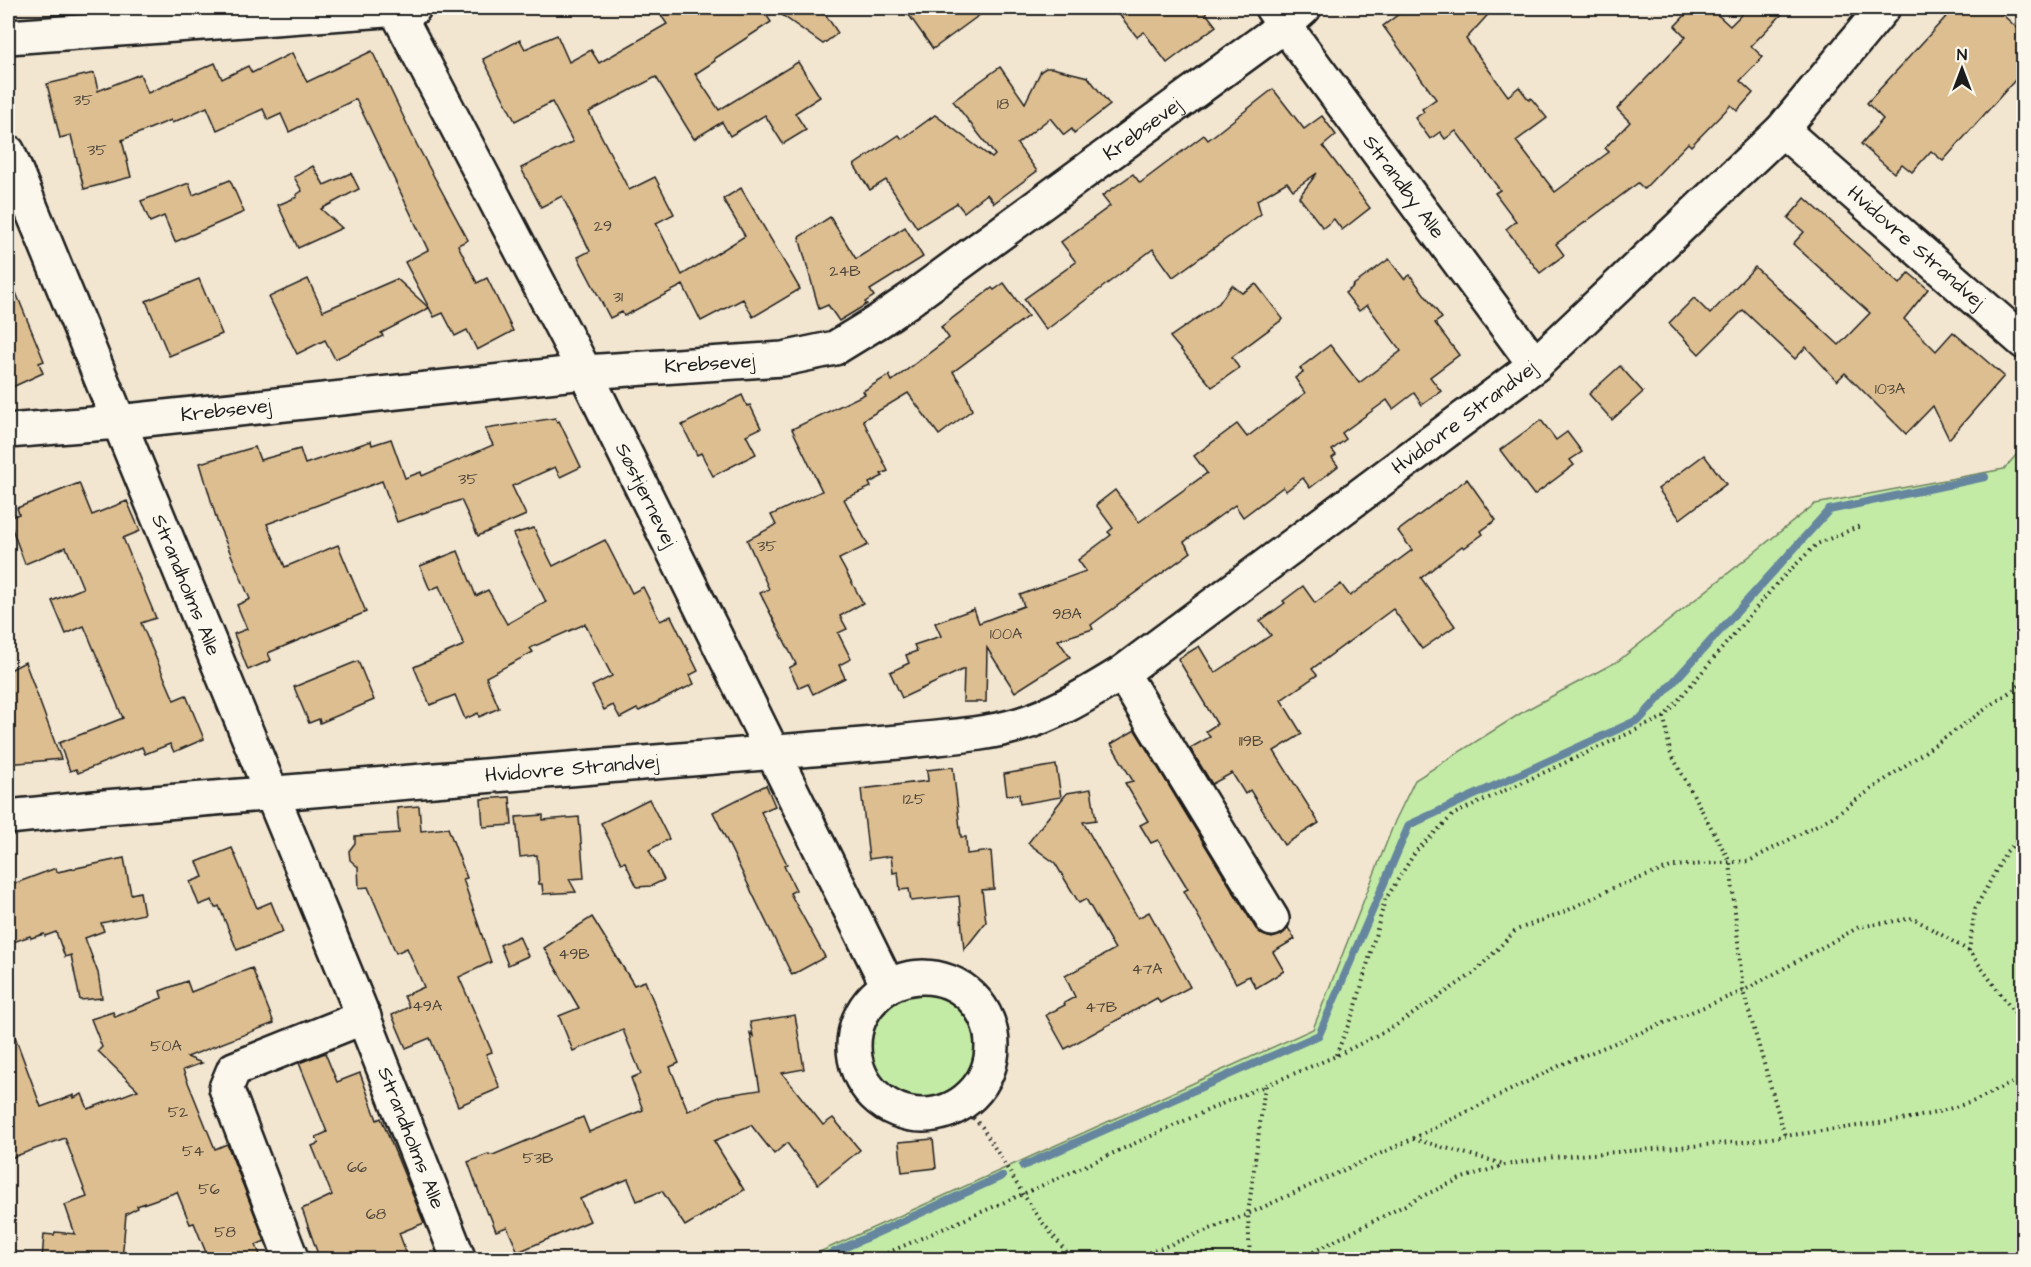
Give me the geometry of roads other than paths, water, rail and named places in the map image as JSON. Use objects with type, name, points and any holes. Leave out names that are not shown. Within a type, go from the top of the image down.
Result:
[{"type":"street","points":[[8,37],[401,8]]},
{"type":"street","name":"Søstjernevej","points":[[401,8],[585,372],[888,987]]},
{"type":"street","name":"Hvidovre Strandvej","points":[[8,817],[899,742],[978,733],[1018,725],[1069,705],[1122,673],[1535,365],[1782,130],[1883,8]]},
{"type":"street","name":"Krebsevej","points":[[8,431],[118,422],[585,372],[783,359],[835,348],[879,321],[1287,13]]},
{"type":"street","name":"Strandby Alle","points":[[1287,13],[1535,365]]},
{"type":"street","name":"Hvidovre Strandvej","points":[[1782,130],[2024,342]]},
{"type":"street","name":"Strandholms Alle","points":[[8,152],[363,1017],[459,1260]]},
{"type":"street","points":[[1122,673],[1272,919]]},
{"type":"street","points":[[929,977],[950,982],[959,987],[968,993],[981,1008],[990,1027],[993,1049],[988,1071],[977,1090],[961,1105],[940,1113],[918,1116],[897,1111],[878,1099],[864,1083],[856,1062],[854,1041],[859,1019],[871,1000],[888,987],[908,979],[929,977]]},
{"type":"street","points":[[291,1258],[226,1088],[234,1069],[363,1017]]},
{"type":"waterway","points":[[1023,1166],[1319,1035],[1409,825],[1640,719],[1829,510],[1985,477]]},
{"type":"waterway","points":[[817,1260],[1002,1176]]}]
